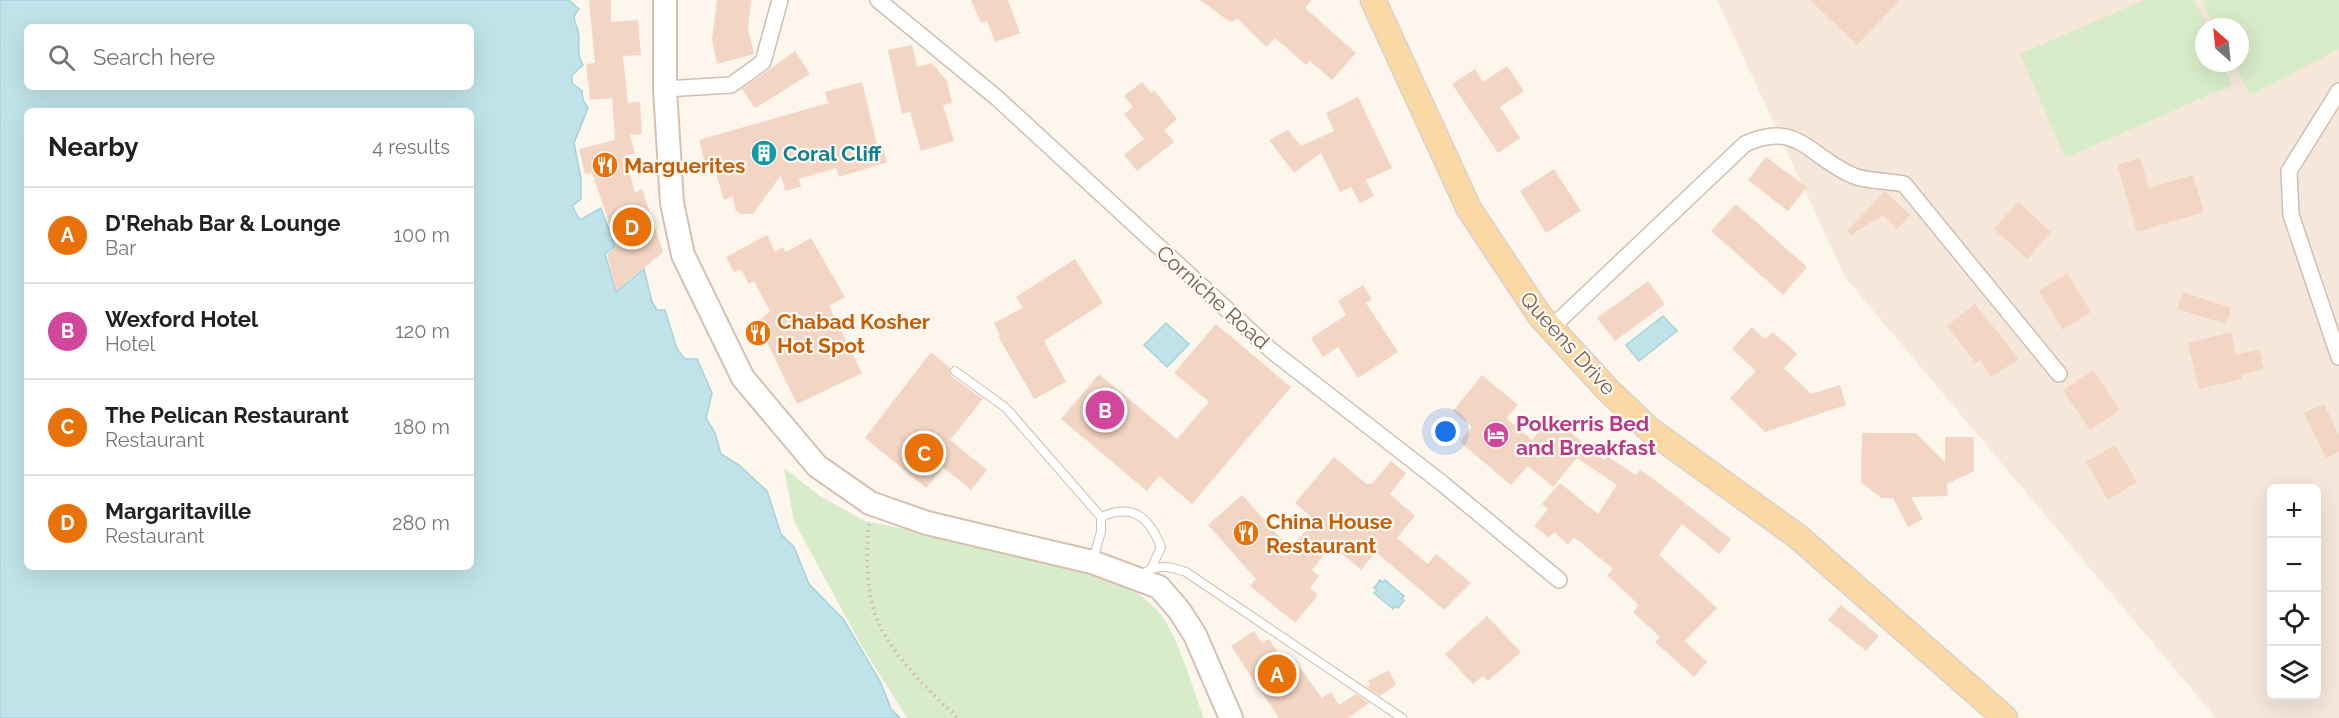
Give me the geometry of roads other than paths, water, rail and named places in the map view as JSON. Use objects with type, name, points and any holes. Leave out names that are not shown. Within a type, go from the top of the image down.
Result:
[{"type":"main road","points":[[665,0],[665,89],[672,203],[683,255],[743,378],[817,466],[870,503],[927,523],[1144,573],[1179,610],[1207,660],[1231,718]]},
{"type":"main road","name":"Queens Drive","points":[[1373,0],[1469,209],[1520,290],[1551,328],[1608,390],[1650,430],[1797,536],[2005,718]]},
{"type":"street","points":[[665,89],[731,84],[763,62],[780,0]]},
{"type":"street","name":"Corniche Road","points":[[878,0],[997,98],[1272,351],[1443,484],[1559,580]]},
{"type":"street","points":[[2339,91],[2289,171],[2291,215],[2339,357]]},
{"type":"street","points":[[1551,328],[1745,144],[1761,137],[1792,136],[1856,178],[1905,184],[2059,374]]},
{"type":"lane","points":[[955,371],[1006,408],[1101,517],[1101,532],[1092,562]]},
{"type":"lane","points":[[1101,517],[1116,511],[1128,510],[1146,520],[1161,547],[1144,573]]},
{"type":"lane","points":[[1144,573],[1168,566],[1186,572],[1402,718]]},
{"type":"water","points":[[0,0],[569,0],[579,9],[574,18],[579,35],[579,56],[583,65],[572,75],[572,83],[582,91],[583,100],[588,108],[574,143],[581,179],[581,199],[572,206],[580,220],[601,208],[615,246],[605,254],[616,292],[644,269],[652,302],[657,310],[665,310],[677,349],[685,359],[697,359],[712,393],[706,418],[715,433],[721,454],[739,465],[767,491],[781,534],[794,547],[809,584],[844,620],[881,683],[891,709],[900,718],[0,718]]},
{"type":"water","points":[[1663,316],[1677,331],[1639,361],[1626,345]]},
{"type":"water","points":[[1166,323],[1189,344],[1167,367],[1144,345]]},
{"type":"water","points":[[1380,580],[1383,582],[1385,580],[1404,596],[1402,598],[1404,601],[1398,608],[1395,606],[1393,609],[1374,593],[1377,590],[1374,588]]},
{"type":"place","name":"Coral Cliff","points":[[764,153]]},
{"type":"place","name":"Marguerites","points":[[605,165]]},
{"type":"place","name":"Margaritaville","points":[[632,227]]},
{"type":"place","name":"Chabad Kosher Hot Spot","points":[[758,333]]},
{"type":"place","name":"Wexford Hotel","points":[[1105,410]]},
{"type":"place","name":"Polkerris Bed and Breakfast","points":[[1496,435]]},
{"type":"place","name":"The Pelican Restaurant","points":[[924,453]]},
{"type":"place","name":"China House Restaurant","points":[[1246,533]]},
{"type":"place","name":"D'Rehab Bar & Lounge","points":[[1277,674]]}]
